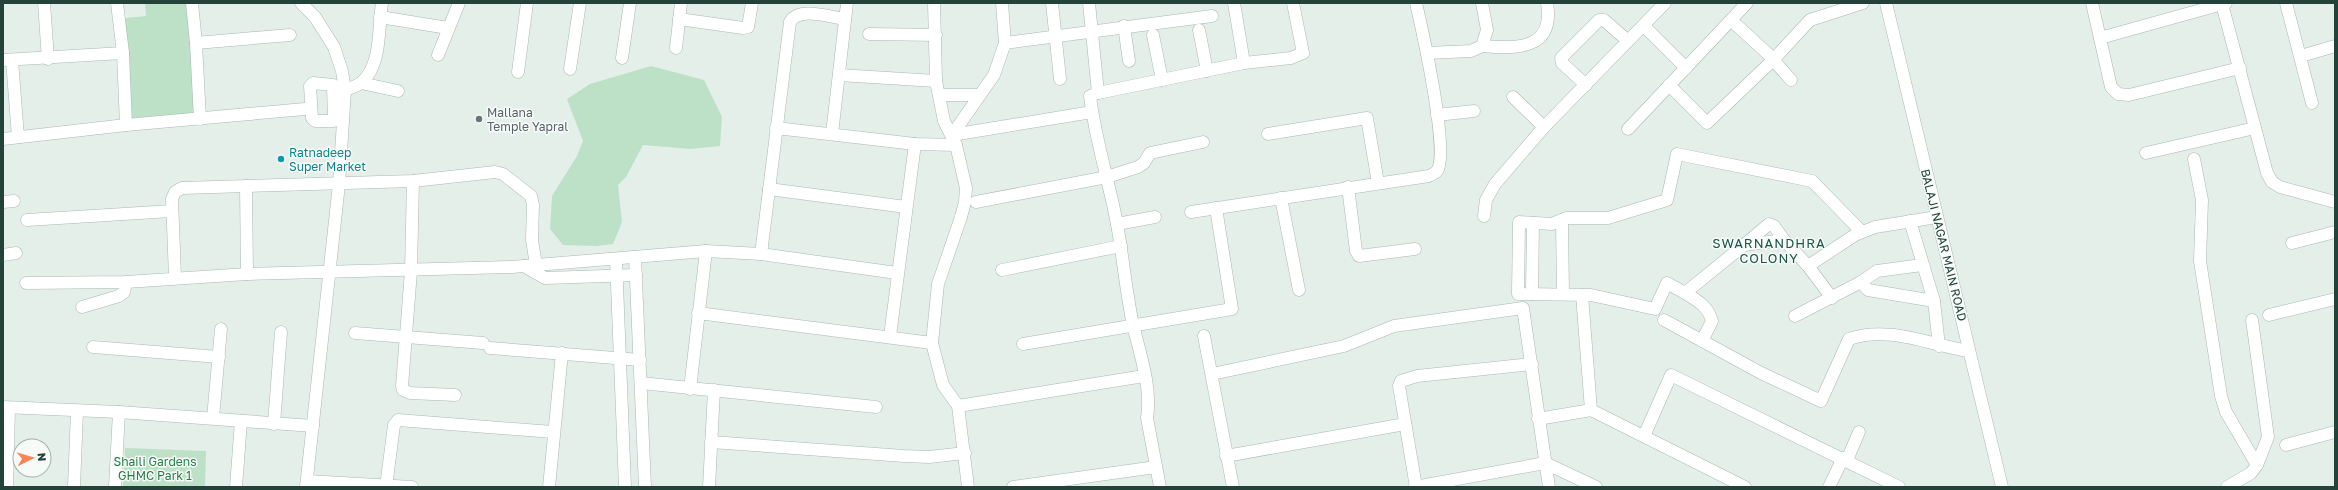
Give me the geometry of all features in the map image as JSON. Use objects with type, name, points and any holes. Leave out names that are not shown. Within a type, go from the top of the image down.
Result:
[{"type":"street","points":[[44,3],[48,59]]},
{"type":"street","points":[[117,3],[122,53],[126,125]]},
{"type":"street","points":[[192,3],[196,43],[200,119]]},
{"type":"street","points":[[301,3],[315,17],[334,47],[342,71],[339,121],[339,184],[306,484],[412,487]]},
{"type":"street","points":[[315,17],[316,3]]},
{"type":"street","points":[[341,94],[361,83],[369,73],[373,63],[382,3]]},
{"type":"street","points":[[438,55],[458,3]]},
{"type":"street","points":[[518,72],[527,3]]},
{"type":"street","points":[[570,69],[580,3]]},
{"type":"street","points":[[622,58],[630,3]]},
{"type":"street","points":[[676,48],[682,3]]},
{"type":"street","points":[[679,19],[743,28],[748,26],[752,3]]},
{"type":"street","points":[[832,134],[847,3]]},
{"type":"street","points":[[934,3],[936,82],[944,121],[954,140],[966,188],[965,202],[938,284],[932,343],[943,385],[958,406],[968,487]]},
{"type":"street","points":[[954,140],[980,95],[994,75],[1005,44],[1002,3]]},
{"type":"street","points":[[1052,3],[1060,79]]},
{"type":"street","points":[[1089,3],[1093,30],[1098,93]]},
{"type":"street","points":[[1234,3],[1244,63]]},
{"type":"street","points":[[1160,487],[1146,418],[1148,406],[1144,376],[1133,325],[1121,246],[1092,112],[1090,96],[1098,93],[1244,63],[1291,58],[1303,53],[1293,3]]},
{"type":"street","points":[[1191,212],[1348,187],[1429,176],[1437,171],[1440,160],[1437,115],[1427,54],[1416,3]]},
{"type":"street","points":[[1482,3],[1487,30],[1482,46]]},
{"type":"street","points":[[1427,54],[1471,51],[1482,46],[1508,48],[1531,44],[1547,27],[1549,16],[1547,3]]},
{"type":"street","points":[[1484,216],[1486,200],[1496,184],[1544,127],[1665,3]]},
{"type":"street","points":[[1669,85],[1707,123],[1773,60],[1810,20],[1863,3]]},
{"type":"street","name":"BALAJI NAGAR MAIN ROAD","points":[[1886,3],[2002,487]]},
{"type":"street","points":[[2092,3],[2110,86],[2118,94],[2129,95],[2240,68]]},
{"type":"street","points":[[2286,3],[2312,103]]},
{"type":"street","points":[[1628,128],[1731,20],[1744,4]]},
{"type":"street","points":[[2100,38],[2224,4],[2267,173],[2272,182],[2280,187],[2335,202]]},
{"type":"street","points":[[761,254],[790,22],[793,16],[800,13],[845,19]]},
{"type":"street","points":[[1005,44],[1093,30],[1212,16]]},
{"type":"street","points":[[380,17],[448,28]]},
{"type":"street","points":[[1586,85],[1562,63],[1560,58],[1599,20],[1604,20],[1628,41]]},
{"type":"street","points":[[1731,20],[1773,60],[1791,80]]},
{"type":"street","points":[[1124,26],[1129,61]]},
{"type":"street","points":[[1644,26],[1686,68]]},
{"type":"street","points":[[1199,30],[1207,71]]},
{"type":"street","points":[[196,43],[290,34]]},
{"type":"street","points":[[869,34],[936,35]]},
{"type":"street","points":[[1154,35],[1162,80]]},
{"type":"street","points":[[2301,56],[2335,46]]},
{"type":"street","points":[[18,137],[8,60],[48,59],[122,53]]},
{"type":"street","points":[[839,75],[936,82]]},
{"type":"street","points":[[339,121],[315,121],[312,118],[310,86],[313,83],[330,83],[333,84],[341,94]]},
{"type":"street","points":[[361,83],[398,91]]},
{"type":"street","points":[[939,95],[980,95]]},
{"type":"street","points":[[1512,97],[1544,127]]},
{"type":"street","points":[[3,139],[126,125],[305,109]]},
{"type":"street","points":[[1437,115],[1474,111]]},
{"type":"street","points":[[776,128],[914,144],[954,140],[1092,112]]},
{"type":"street","points":[[1268,134],[1367,118],[1378,183]]},
{"type":"street","points":[[2146,154],[2255,128]]},
{"type":"street","points":[[976,202],[1107,177],[1138,167],[1144,163],[1150,153],[1202,142]]},
{"type":"street","points":[[890,336],[914,144]]},
{"type":"street","points":[[1702,341],[1712,321],[1705,305],[1686,292],[1667,283],[1655,309],[1591,295],[1518,294],[1519,222],[1552,224],[1562,220],[1579,217],[1608,218],[1668,200],[1677,154],[1812,181],[1862,232]]},
{"type":"street","points":[[2194,159],[2202,200],[2200,261],[2222,396],[2226,412],[2257,465]]},
{"type":"street","points":[[175,277],[172,199],[175,192],[182,188],[413,181],[487,171],[503,174],[531,196],[533,205],[530,265]]},
{"type":"street","points":[[413,181],[412,271],[403,390],[410,393],[455,395]]},
{"type":"street","points":[[246,186],[247,274]]},
{"type":"street","points":[[1348,187],[1356,251],[1359,256],[1415,249]]},
{"type":"street","points":[[769,190],[906,207]]},
{"type":"street","points":[[1281,198],[1299,290]]},
{"type":"street","points":[[1023,344],[1232,309],[1216,208]]},
{"type":"street","points":[[27,220],[172,211]]},
{"type":"street","points":[[1117,224],[1155,217]]},
{"type":"street","points":[[1808,266],[1862,232],[1875,226],[1937,217]]},
{"type":"street","points":[[1562,220],[1563,294]]},
{"type":"street","points":[[1910,221],[1934,301],[1939,346]]},
{"type":"street","points":[[1686,292],[1769,224],[1774,226],[1784,240],[1808,266],[1832,298]]},
{"type":"street","points":[[2292,243],[2335,232]]},
{"type":"street","points":[[1744,245],[1784,240]]},
{"type":"street","points":[[1002,270],[1121,246]]},
{"type":"street","points":[[26,283],[126,282],[175,277],[330,271],[412,271],[530,265],[706,251],[761,254],[897,273]]},
{"type":"street","points":[[690,389],[706,251]]},
{"type":"street","points":[[3,254],[16,253]]},
{"type":"street","points":[[635,257],[645,487]]},
{"type":"street","points":[[616,259],[618,275],[625,487]]},
{"type":"street","points":[[530,265],[545,278],[636,275]]},
{"type":"street","points":[[1795,316],[1832,298],[1861,282],[1877,271],[1922,265]]},
{"type":"street","points":[[82,307],[119,296],[124,292],[126,282]]},
{"type":"street","points":[[1861,282],[1868,290],[1934,301]]},
{"type":"street","points":[[1582,295],[1591,410]]},
{"type":"street","points":[[2269,315],[2335,299]]},
{"type":"street","points":[[1212,374],[1344,346],[1394,326],[1523,308],[1549,487]]},
{"type":"street","points":[[698,313],[890,336],[932,343]]},
{"type":"street","points":[[1664,320],[1761,373],[1821,401],[1849,339],[1864,334],[1880,333],[1969,351]]},
{"type":"street","points":[[2227,487],[2251,473],[2257,465],[2268,437],[2252,320]]},
{"type":"street","points":[[213,418],[221,330]]},
{"type":"street","points":[[274,424],[281,332]]},
{"type":"street","points":[[355,333],[640,360]]},
{"type":"street","points":[[1204,336],[1226,456],[1234,487]]},
{"type":"street","points":[[93,347],[219,358]]},
{"type":"street","points":[[549,487],[553,432],[562,353]]},
{"type":"street","points":[[1532,364],[1404,378],[1399,386],[1416,487],[1483,481],[1545,463],[1596,487]]},
{"type":"street","points":[[1644,436],[1671,375],[1845,459],[1899,487]]},
{"type":"street","points":[[958,406],[1144,376]]},
{"type":"street","points":[[641,383],[876,407]]},
{"type":"street","points":[[709,487],[714,390]]},
{"type":"street","points":[[1148,406],[1155,416],[1168,487]]},
{"type":"street","points":[[7,487],[6,408],[119,412],[313,426]]},
{"type":"street","points":[[1538,419],[1591,410],[1745,487]]},
{"type":"street","points":[[74,487],[77,411]]},
{"type":"street","points":[[115,487],[119,412]]},
{"type":"street","points":[[387,486],[394,425],[398,420],[553,432]]},
{"type":"street","points":[[236,487],[241,421]]},
{"type":"street","points":[[1226,456],[1405,424]]},
{"type":"street","points":[[1829,487],[1859,432]]},
{"type":"street","points":[[2286,445],[2335,432]]},
{"type":"street","points":[[711,442],[904,456],[929,457],[965,453]]},
{"type":"street","points":[[1013,487],[1156,467]]},
{"type":"green space","points":[[145,3],[187,3],[195,113],[132,118],[125,18],[146,16]]},
{"type":"green space","points":[[651,66],[704,80],[722,117],[720,146],[690,149],[643,145],[626,177],[618,185],[622,222],[613,244],[596,246],[563,245],[550,229],[552,196],[577,156],[583,141],[567,99],[590,84]]},
{"type":"green space","name":"Shaili Gardens GHMC Park 1","points":[[125,448],[206,451],[205,487],[123,487]]},
{"type":"place","name":"Mallana Temple Yapral","points":[[479,119]]},
{"type":"place","name":"Ratnadeep Super Market","points":[[281,159]]},
{"type":"district","name":"SWARNANDHRA COLONY","points":[[1769,250]]}]
